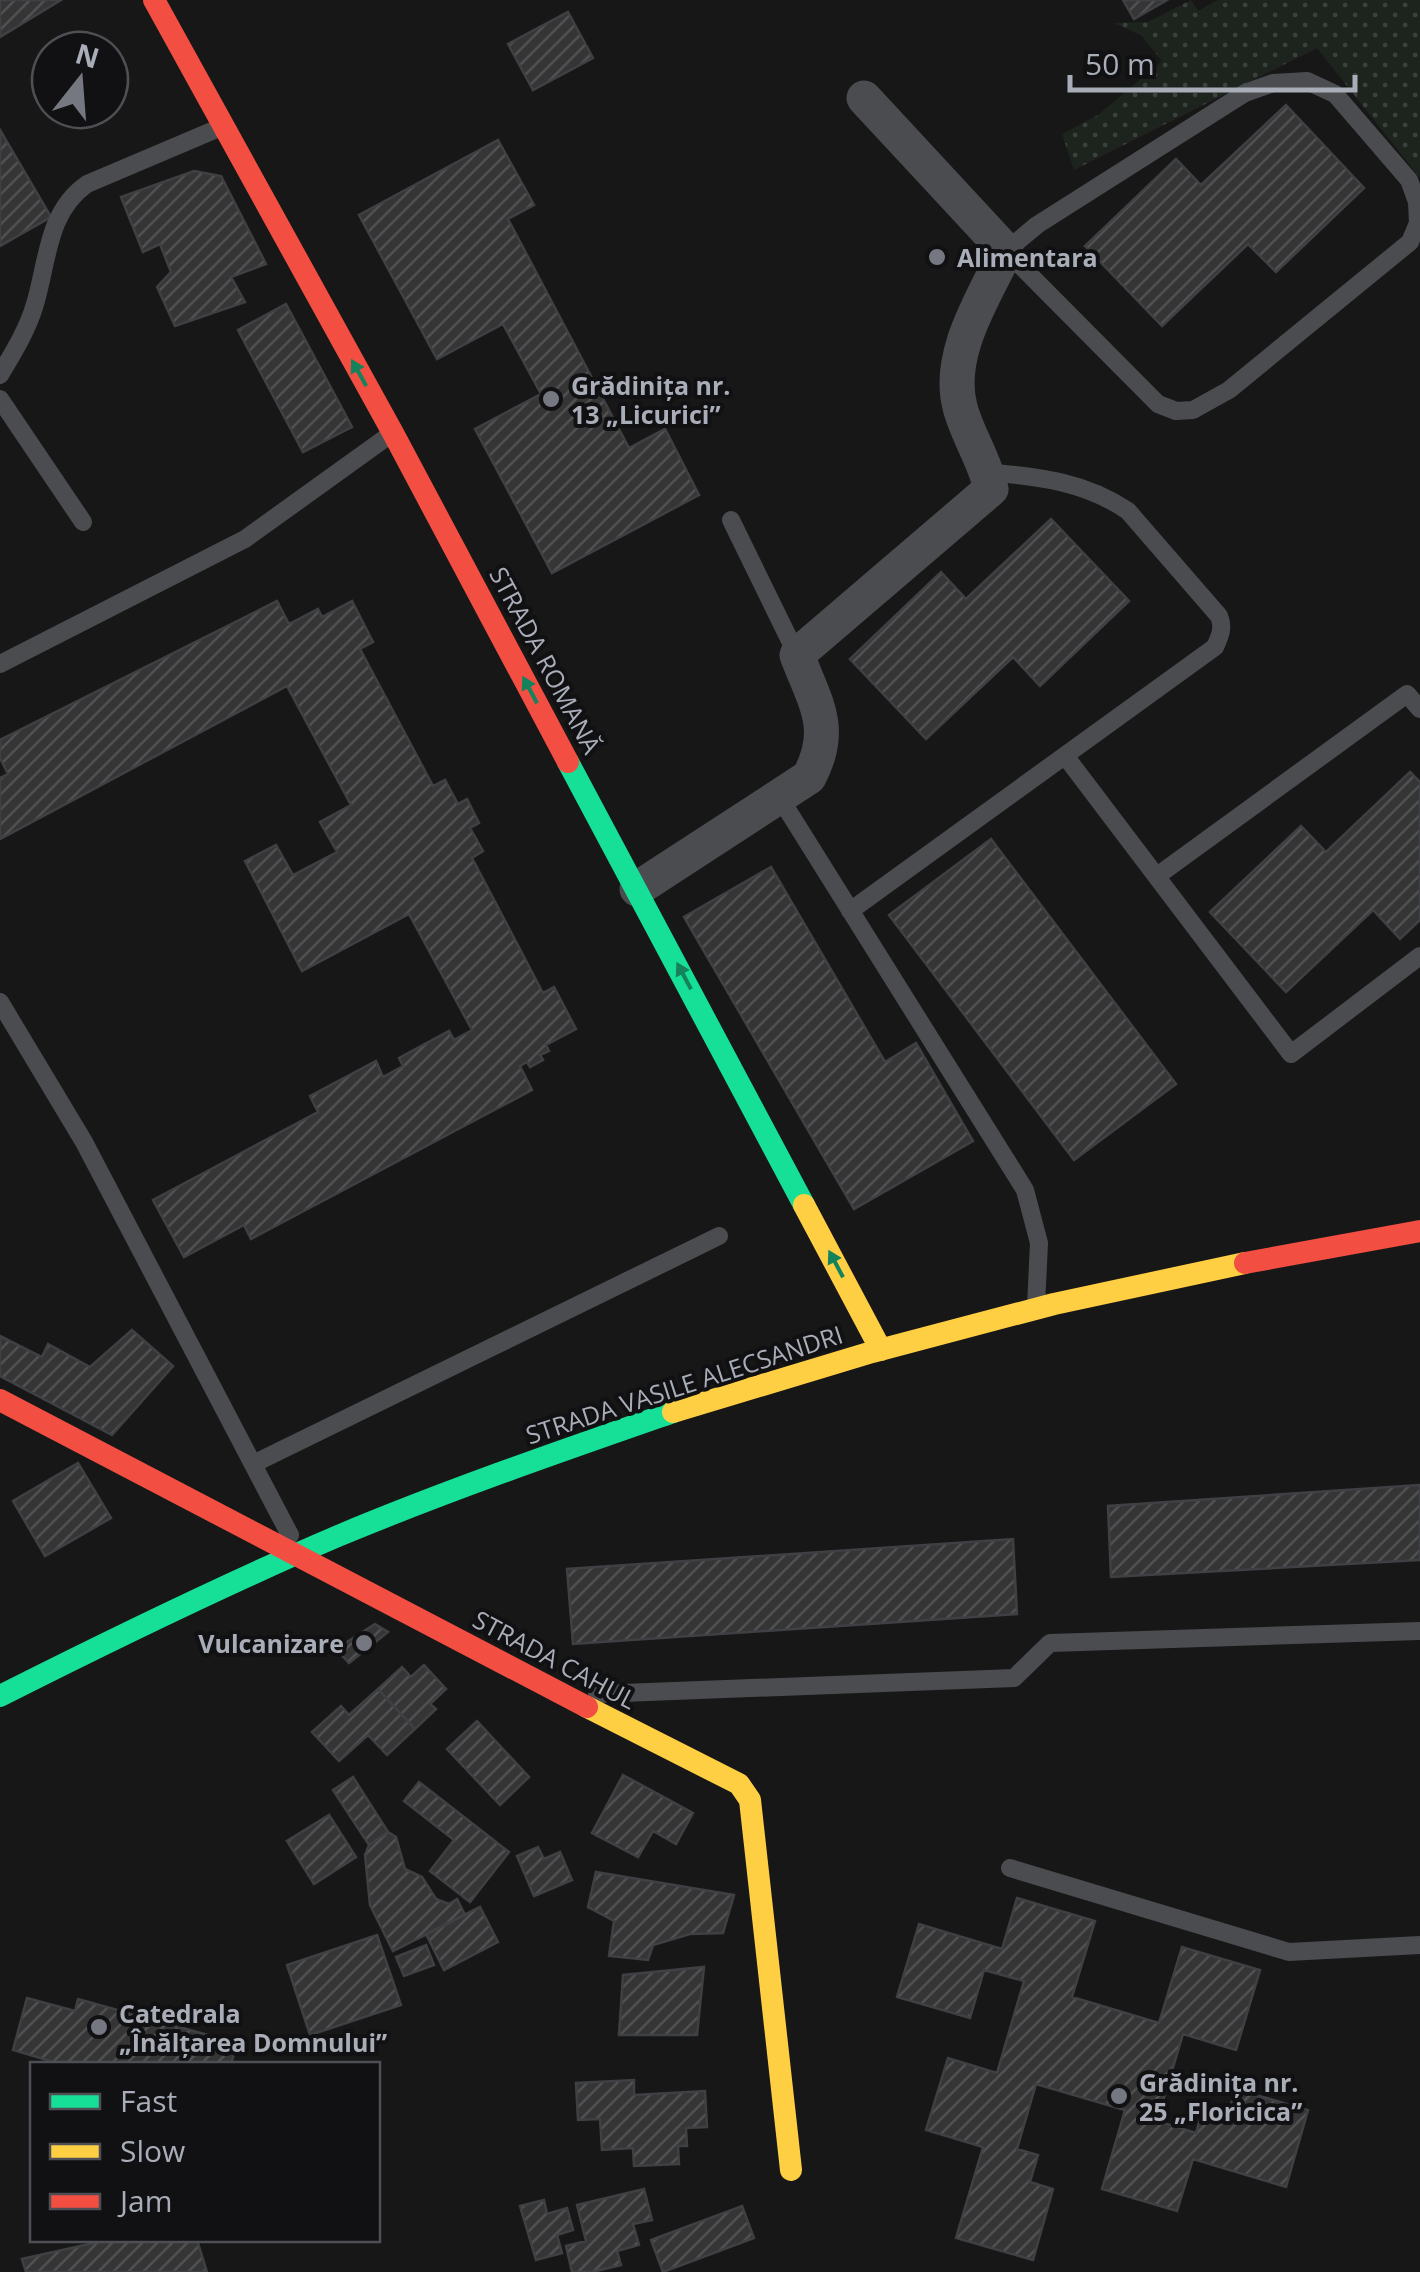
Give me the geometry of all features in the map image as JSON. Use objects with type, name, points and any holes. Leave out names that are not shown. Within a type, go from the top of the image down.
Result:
[{"type":"street","name":"STRADA ROMANĂ","points":[[154,0],[393,433],[881,1350]]},
{"type":"street","points":[[637,888],[810,778],[822,752],[823,727],[798,656],[991,488],[960,408],[957,384],[964,344],[1006,250],[864,98]]},
{"type":"street","name":"STRADA VASILE ALECSANDRI","points":[[0,1696],[72,1658],[300,1554],[626,1428],[881,1350],[1036,1311],[1236,1263],[1420,1231]]},
{"type":"street","name":"STRADA CAHUL","points":[[0,1400],[739,1784],[750,1800],[791,2170]]},
{"type":"lane","points":[[1307,81],[1335,94],[1409,180],[1418,223],[1410,242],[1230,390],[1194,410],[1176,411],[1158,404],[1006,250],[1038,225],[1245,93],[1273,83],[1307,81]]},
{"type":"lane","points":[[0,376],[34,307],[50,242],[70,195],[86,184],[224,126]]},
{"type":"lane","points":[[0,398],[83,522]]},
{"type":"lane","points":[[0,664],[244,539],[393,433]]},
{"type":"lane","points":[[850,911],[1215,648],[1222,625],[1219,616],[1128,510],[1110,498],[1069,483],[988,472]]},
{"type":"lane","points":[[732,520],[798,656]]},
{"type":"lane","points":[[1157,876],[1407,694],[1420,708]]},
{"type":"lane","points":[[1066,758],[1291,1054],[1420,956]]},
{"type":"lane","points":[[780,798],[1025,1190],[1038,1243],[1036,1311]]},
{"type":"lane","points":[[0,1002],[84,1142],[300,1554]]},
{"type":"lane","points":[[253,1464],[719,1236]]},
{"type":"lane","points":[[562,1695],[1014,1678],[1050,1644],[1420,1631]]},
{"type":"lane","points":[[1010,1868],[1289,1952],[1420,1945]]},
{"type":"shaded area","points":[[1191,0],[1198,11],[1218,0],[1420,0],[1420,178],[1317,48],[1074,170],[1062,134],[1098,115],[1162,61],[1141,35],[1113,23],[1148,22]]},
{"type":"building","points":[[0,0],[61,0],[0,37]]},
{"type":"building","points":[[1123,0],[1167,0],[1134,19]]},
{"type":"building","points":[[568,12],[593,58],[533,90],[508,44]]},
{"type":"building","points":[[1286,105],[1364,188],[1276,272],[1248,244],[1162,326],[1085,246],[1176,159],[1201,185]]},
{"type":"building","points":[[0,130],[51,217],[0,246]]},
{"type":"building","points":[[498,140],[534,205],[508,219],[629,448],[665,429],[699,495],[552,573],[475,429],[541,394],[503,324],[437,359],[359,215]]},
{"type":"building","points":[[194,171],[221,176],[266,264],[231,277],[245,302],[175,326],[157,287],[171,272],[160,244],[143,252],[121,197]]},
{"type":"building","points":[[286,304],[352,427],[303,452],[238,330]]},
{"type":"building","points":[[1051,519],[1129,601],[1040,686],[1013,657],[926,739],[850,659],[941,572],[966,599]]},
{"type":"building","points":[[277,601],[289,624],[318,609],[322,617],[352,601],[373,642],[360,649],[433,786],[445,780],[458,804],[467,799],[479,823],[470,828],[483,851],[472,858],[543,993],[554,987],[576,1029],[546,1045],[549,1051],[540,1055],[543,1060],[530,1067],[527,1062],[520,1066],[532,1090],[251,1239],[244,1225],[184,1257],[153,1200],[318,1112],[310,1096],[376,1061],[383,1077],[403,1066],[399,1058],[449,1031],[454,1040],[472,1030],[409,914],[302,971],[245,861],[276,845],[293,875],[337,852],[320,822],[351,805],[287,686],[0,839],[0,778],[8,774],[0,758],[0,740]]},
{"type":"building","points":[[1410,772],[1420,782],[1420,920],[1400,939],[1373,910],[1286,992],[1210,912],[1301,826],[1326,852]]},
{"type":"building","points":[[991,839],[1176,1084],[1074,1160],[889,915]]},
{"type":"building","points":[[771,867],[885,1062],[916,1043],[973,1141],[854,1209],[684,917]]},
{"type":"building","points":[[132,1330],[173,1366],[112,1435],[0,1376],[0,1336],[42,1357],[48,1344],[90,1367]]},
{"type":"building","points":[[78,1463],[111,1518],[45,1556],[13,1501]]},
{"type":"building","points":[[1420,1485],[1420,1560],[1111,1577],[1108,1506]]},
{"type":"building","points":[[1013,1539],[1017,1614],[573,1644],[567,1569]]},
{"type":"building","points":[[375,1624],[388,1632],[349,1663],[336,1649]]},
{"type":"building","points":[[424,1665],[446,1689],[430,1704],[436,1709],[415,1729],[378,1689],[402,1667],[411,1677]]},
{"type":"building","points":[[378,1689],[415,1729],[387,1755],[368,1735],[339,1761],[312,1732],[341,1706],[349,1715]]},
{"type":"building","points":[[477,1721],[529,1777],[500,1805],[447,1749]]},
{"type":"building","points":[[623,1775],[693,1813],[676,1844],[653,1831],[638,1857],[592,1833]]},
{"type":"building","points":[[353,1777],[388,1832],[369,1845],[333,1790]]},
{"type":"building","points":[[419,1782],[509,1852],[470,1902],[430,1871],[454,1840],[404,1801]]},
{"type":"building","points":[[329,1815],[356,1857],[314,1884],[287,1841]]},
{"type":"building","points":[[388,1832],[396,1837],[405,1869],[422,1877],[436,1899],[449,1904],[457,1899],[465,1915],[393,1951],[370,1905],[365,1855],[369,1845]]},
{"type":"building","points":[[538,1847],[544,1859],[560,1852],[572,1880],[534,1896],[517,1856]]},
{"type":"building","points":[[596,1872],[734,1895],[723,1933],[690,1934],[653,1945],[648,1960],[609,1956],[614,1921],[588,1907]]},
{"type":"building","points":[[1017,1898],[1095,1921],[1072,1997],[1159,2023],[1182,1947],[1260,1970],[1236,2050],[1183,2034],[1157,2121],[1196,2133],[1203,2109],[1228,2116],[1235,2089],[1308,2110],[1286,2187],[1193,2159],[1177,2211],[1102,2189],[1125,2110],[1036,2084],[1017,2149],[1038,2155],[1030,2182],[1053,2189],[1033,2260],[956,2238],[983,2147],[926,2130],[948,2058],[997,2073],[1024,1981],[984,1970],[970,2018],[897,1997],[919,1924],[1002,1949]]},
{"type":"building","points":[[480,1907],[498,1942],[444,1970],[426,1934]]},
{"type":"building","points":[[377,1935],[401,2005],[310,2035],[287,1965]]},
{"type":"building","points":[[426,1945],[434,1965],[404,1976],[396,1957]]},
{"type":"building","points":[[704,1967],[697,2035],[619,2035],[623,1975]]},
{"type":"building","name":"Catedrala „Înălțarea Domnului”","points":[[27,1998],[75,2011],[78,1999],[237,2043],[232,2062],[53,2062],[13,2050]]},
{"type":"building","points":[[634,2080],[634,2095],[705,2091],[707,2127],[686,2128],[687,2146],[678,2146],[679,2164],[634,2166],[633,2148],[602,2150],[600,2119],[578,2120],[576,2083]]},
{"type":"building","points":[[644,2189],[652,2220],[633,2224],[639,2245],[617,2251],[621,2265],[572,2272],[566,2246],[586,2241],[577,2205]]},
{"type":"building","points":[[544,2200],[547,2214],[567,2208],[573,2230],[557,2235],[562,2253],[536,2260],[520,2206]]},
{"type":"building","points":[[742,2206],[754,2238],[663,2272],[651,2240]]},
{"type":"building","points":[[98,2242],[198,2242],[207,2272],[26,2272],[22,2259]]},
{"type":"traffic: fast","points":[[568,762],[804,1205]]},
{"type":"traffic: fast","points":[[0,1696],[168,1613],[338,1536],[673,1412]]},
{"type":"traffic: slow","points":[[804,1205],[881,1350]]},
{"type":"traffic: slow","points":[[673,1412],[872,1352],[1054,1304],[1245,1263]]},
{"type":"traffic: slow","points":[[587,1707],[739,1784],[750,1800],[791,2170]]},
{"type":"traffic: jam","points":[[154,0],[393,433],[568,762]]},
{"type":"traffic: jam","points":[[1245,1263],[1420,1231]]},
{"type":"traffic: jam","points":[[0,1400],[587,1707]]},
{"type":"place","name":"Alimentara","points":[[937,257]]},
{"type":"place","name":"Grădinița nr. 13 „Licurici”","points":[[551,399]]},
{"type":"place","name":"Vulcanizare","points":[[364,1643]]},
{"type":"place","name":"Catedrala „Înălțarea Domnului”","points":[[99,2027]]},
{"type":"place","name":"Grădinița nr. 25 „Floricica”","points":[[1119,2096]]}]
